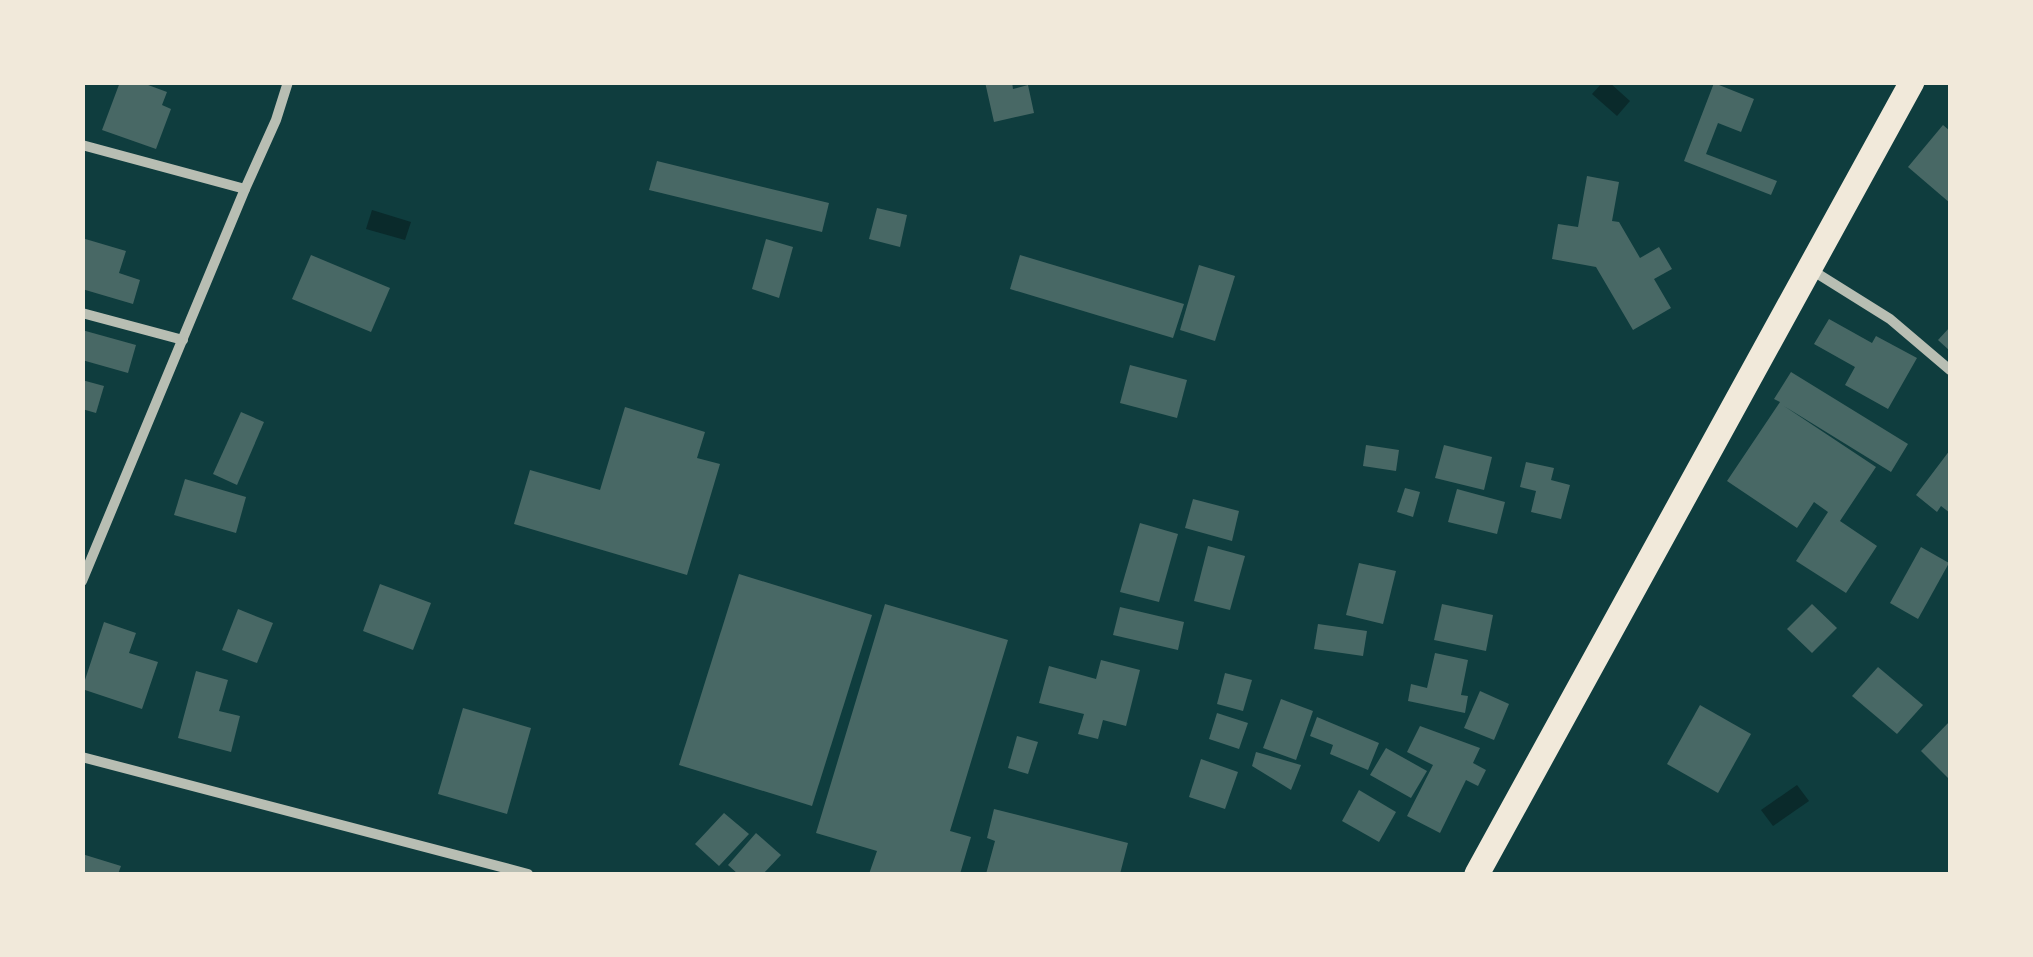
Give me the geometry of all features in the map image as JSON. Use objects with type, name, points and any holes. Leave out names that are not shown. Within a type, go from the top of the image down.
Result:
[{"type":"main road","points":[[1477,874],[1912,82]]},
{"type":"street","points":[[82,582],[276,120],[288,82]]},
{"type":"street","points":[[82,145],[245,188]]},
{"type":"street","points":[[1810,269],[1890,318],[1950,370]]},
{"type":"street","points":[[82,314],[183,340]]},
{"type":"street","points":[[82,757],[528,874]]},
{"type":"water","points":[[1602,83],[1610,83],[1630,101],[1617,116],[1592,94]]},
{"type":"water","points":[[372,210],[411,222],[405,240],[366,229]]},
{"type":"water","points":[[1797,785],[1809,801],[1773,826],[1761,810]]},
{"type":"building","points":[[120,82],[140,82],[167,92],[162,105],[171,109],[156,149],[102,130]]},
{"type":"building","points":[[985,82],[1012,82],[1013,89],[1028,85],[1034,113],[994,122]]},
{"type":"building","points":[[1714,83],[1754,99],[1741,132],[1718,123],[1706,154],[1777,181],[1771,195],[1684,161]]},
{"type":"building","points":[[1943,125],[1950,131],[1950,203],[1908,167]]},
{"type":"building","points":[[657,161],[829,203],[822,232],[649,190]]},
{"type":"building","points":[[1587,176],[1619,182],[1612,221],[1619,222],[1640,258],[1659,247],[1672,269],[1654,279],[1671,308],[1633,330],[1596,267],[1552,259],[1558,224],[1578,227]]},
{"type":"building","points":[[877,208],[907,215],[900,247],[869,239]]},
{"type":"building","points":[[82,238],[126,251],[119,273],[140,280],[133,304],[82,289]]},
{"type":"building","points":[[766,239],[793,247],[779,298],[752,289]]},
{"type":"building","points":[[311,255],[390,288],[371,332],[292,299]]},
{"type":"building","points":[[1020,255],[1184,304],[1173,338],[1010,289]]},
{"type":"building","points":[[1199,265],[1235,276],[1215,341],[1180,330]]},
{"type":"building","points":[[1829,319],[1872,343],[1876,336],[1917,358],[1888,409],[1845,385],[1855,367],[1814,344]]},
{"type":"building","points":[[1950,327],[1950,351],[1938,340]]},
{"type":"building","points":[[82,330],[136,345],[128,373],[82,360]]},
{"type":"building","points":[[1130,365],[1187,380],[1177,418],[1120,403]]},
{"type":"building","points":[[1791,372],[1908,444],[1891,472],[1784,406],[1876,467],[1840,521],[1877,546],[1846,593],[1796,561],[1828,512],[1814,502],[1797,528],[1727,481],[1780,402],[1774,399]]},
{"type":"building","points":[[82,380],[104,386],[96,413],[82,409]]},
{"type":"building","points":[[625,407],[705,432],[697,458],[720,464],[687,575],[514,524],[530,470],[600,490]]},
{"type":"building","points":[[241,412],[264,422],[237,485],[213,474]]},
{"type":"building","points":[[1366,445],[1399,450],[1396,471],[1363,466]]},
{"type":"building","points":[[1444,445],[1492,457],[1484,490],[1435,478]]},
{"type":"building","points":[[1950,450],[1950,513],[1941,506],[1937,512],[1916,495]]},
{"type":"building","points":[[1526,462],[1554,468],[1551,480],[1570,485],[1561,519],[1531,512],[1536,491],[1520,487]]},
{"type":"building","points":[[185,479],[246,497],[236,533],[174,515]]},
{"type":"building","points":[[1405,488],[1420,492],[1413,517],[1397,512]]},
{"type":"building","points":[[1457,489],[1505,502],[1497,534],[1448,522]]},
{"type":"building","points":[[1193,499],[1239,511],[1232,541],[1185,528]]},
{"type":"building","points":[[1140,523],[1178,534],[1159,602],[1120,592]]},
{"type":"building","points":[[1208,546],[1245,556],[1230,610],[1194,601]]},
{"type":"building","points":[[1921,547],[1949,563],[1918,619],[1890,603]]},
{"type":"building","points":[[1359,563],[1396,571],[1383,624],[1346,615]]},
{"type":"building","points":[[739,574],[872,615],[812,806],[679,765]]},
{"type":"building","points":[[380,584],[431,603],[413,650],[363,631]]},
{"type":"building","points":[[885,604],[1008,640],[950,831],[971,837],[960,874],[869,874],[877,851],[816,833]]},
{"type":"building","points":[[1442,604],[1493,615],[1486,651],[1434,640]]},
{"type":"building","points":[[1812,604],[1837,628],[1812,653],[1787,629]]},
{"type":"building","points":[[1120,607],[1184,622],[1178,650],[1113,635]]},
{"type":"building","points":[[238,609],[273,623],[257,663],[222,650]]},
{"type":"building","points":[[104,622],[136,633],[129,653],[158,662],[142,709],[82,689]]},
{"type":"building","points":[[1318,624],[1367,631],[1363,656],[1314,649]]},
{"type":"building","points":[[1435,653],[1468,660],[1461,695],[1468,696],[1465,713],[1408,701],[1411,684],[1427,688]]},
{"type":"building","points":[[1101,660],[1140,670],[1126,726],[1103,720],[1098,739],[1078,734],[1084,714],[1039,703],[1049,666],[1096,679]]},
{"type":"building","points":[[1878,667],[1923,705],[1897,734],[1852,696]]},
{"type":"building","points":[[196,671],[228,680],[219,711],[240,716],[231,752],[178,738]]},
{"type":"building","points":[[1225,673],[1252,680],[1243,711],[1217,704]]},
{"type":"building","points":[[1480,691],[1509,704],[1494,740],[1464,728]]},
{"type":"building","points":[[1281,699],[1313,711],[1296,760],[1263,748]]},
{"type":"building","points":[[1700,705],[1751,734],[1718,793],[1667,764]]},
{"type":"building","points":[[463,708],[531,728],[507,814],[438,794]]},
{"type":"building","points":[[1217,713],[1248,723],[1239,749],[1209,739]]},
{"type":"building","points":[[1317,717],[1379,743],[1368,770],[1330,754],[1333,745],[1310,736]]},
{"type":"building","points":[[1950,721],[1950,780],[1921,751]]},
{"type":"building","points":[[1420,726],[1480,748],[1473,763],[1486,770],[1478,786],[1466,780],[1440,833],[1407,816],[1433,765],[1407,752]]},
{"type":"building","points":[[1017,736],[1038,742],[1028,774],[1008,768]]},
{"type":"building","points":[[1386,748],[1427,771],[1411,798],[1370,775]]},
{"type":"building","points":[[1256,752],[1301,765],[1291,790],[1252,766]]},
{"type":"building","points":[[1201,759],[1238,772],[1225,809],[1189,797]]},
{"type":"building","points":[[1359,790],[1396,812],[1379,842],[1342,821]]},
{"type":"building","points":[[994,809],[1128,843],[1120,874],[986,874],[995,841],[987,838]]},
{"type":"building","points":[[724,813],[749,834],[719,866],[695,844]]},
{"type":"building","points":[[756,833],[781,855],[763,874],[738,874],[728,865]]},
{"type":"building","points":[[82,854],[121,866],[118,874],[82,874]]}]
